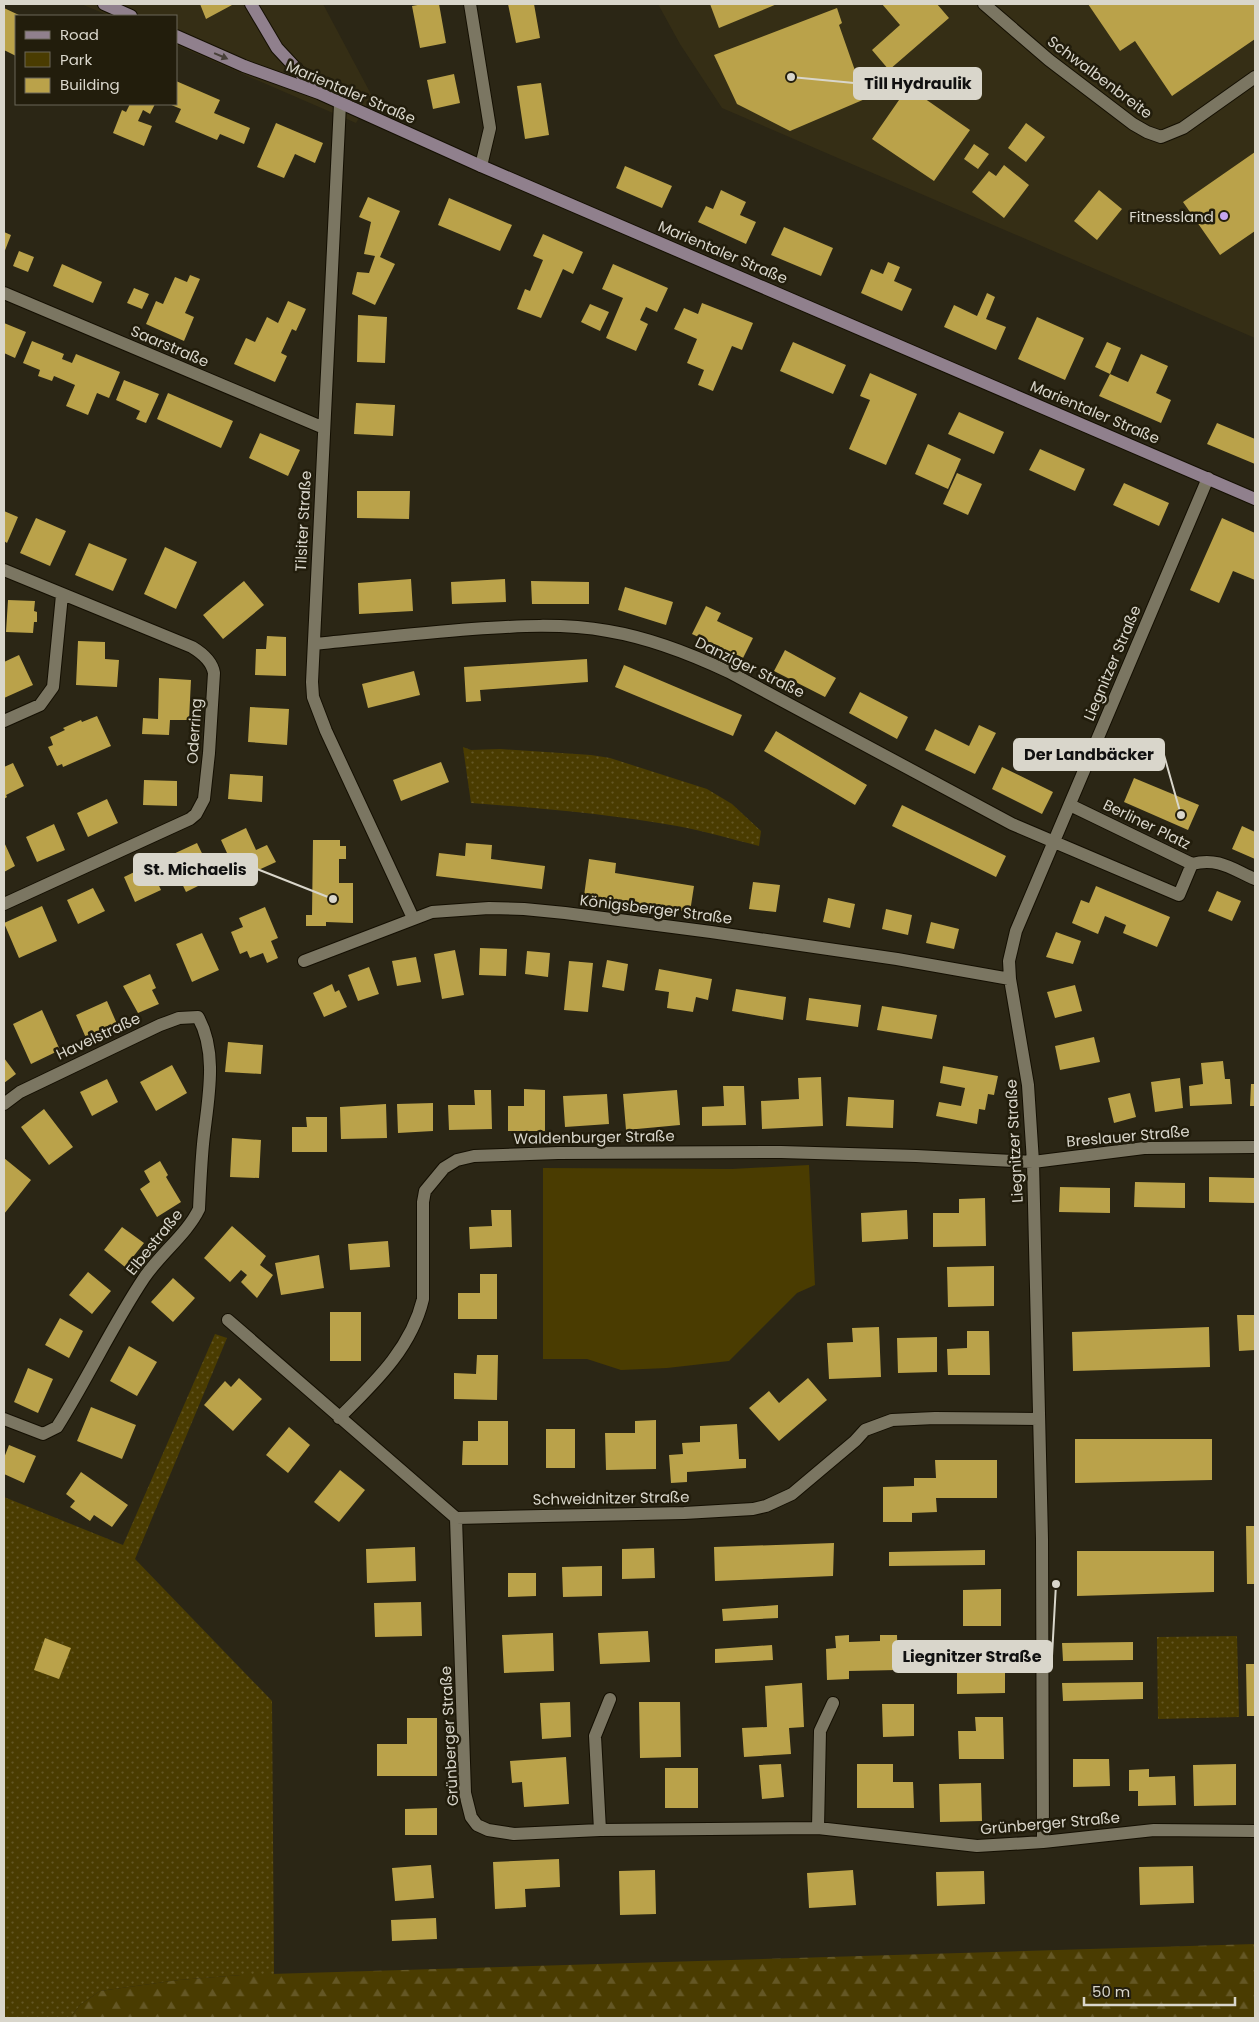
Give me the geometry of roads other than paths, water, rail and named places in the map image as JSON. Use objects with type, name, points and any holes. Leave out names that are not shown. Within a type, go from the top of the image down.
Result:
[{"type":"main road","points":[[104,4],[129,15]]},
{"type":"main road","points":[[251,4],[277,48],[318,93]]},
{"type":"main road","name":"Marientaler Straße","points":[[178,37],[244,66],[318,93],[481,166],[1208,478],[1255,500]]},
{"type":"street","points":[[470,4],[490,128],[481,166]]},
{"type":"street","name":"Schwalbenbreite","points":[[984,4],[1049,60],[1133,124],[1161,137],[1183,128],[1255,78]]},
{"type":"street","name":"Tilsiter Straße","points":[[340,104],[312,682],[313,697],[319,715],[413,918]]},
{"type":"street","name":"Saarstraße","points":[[4,293],[324,428]]},
{"type":"street","name":"Liegnitzer Straße","points":[[1042,1842],[1043,1624],[1033,1162],[1028,1085],[1010,979],[1009,961],[1016,931],[1208,478]]},
{"type":"street","name":"Oderring","points":[[4,570],[192,646],[208,660],[214,673],[204,799],[196,814],[190,819],[4,904]]},
{"type":"street","points":[[4,721],[40,705],[53,687],[62,595]]},
{"type":"street","name":"Danziger Straße","points":[[314,644],[522,626],[578,627],[607,630],[633,636],[696,657],[729,672],[930,782],[1054,843]]},
{"type":"street","name":"Berliner Platz","points":[[1054,843],[1179,895],[1192,864],[1070,805]]},
{"type":"street","points":[[1192,864],[1206,860],[1218,862],[1255,879]]},
{"type":"street","name":"Königsberger Straße","points":[[304,961],[432,912],[489,908],[524,909],[721,933],[897,959],[1010,979]]},
{"type":"street","name":"Havelstraße","points":[[4,1104],[20,1092],[160,1025],[179,1018],[198,1016],[206,1029]]},
{"type":"street","name":"Elbestraße","points":[[4,1419],[43,1434],[57,1427],[131,1297],[154,1262],[193,1221],[199,1209],[208,1089],[210,1056],[206,1029]]},
{"type":"street","name":"Breslauer Straße","points":[[1033,1162],[1152,1148],[1255,1147]]},
{"type":"street","name":"Waldenburger Straße","points":[[339,1418],[385,1371],[401,1350],[419,1315],[423,1299],[423,1202],[425,1191],[444,1168],[456,1160],[474,1156],[558,1153],[781,1152],[1033,1162]]},
{"type":"street","points":[[228,1320],[456,1518]]},
{"type":"street","name":"Schweidnitzer Straße","points":[[456,1518],[684,1513],[753,1509],[766,1506],[792,1494],[866,1430],[892,1420],[935,1418],[1039,1419]]},
{"type":"street","name":"Grünberger Straße","points":[[456,1518],[466,1793],[471,1817],[477,1825],[488,1830],[502,1833],[818,1828],[977,1846],[1042,1842],[1154,1830],[1255,1831]]},
{"type":"street","points":[[600,1830],[595,1736],[610,1699]]},
{"type":"street","points":[[818,1828],[820,1731],[833,1703]]},
{"type":"place","name":"Till Hydraulik","points":[[791,77]]},
{"type":"place","name":"Fitnessland","points":[[1224,216]]},
{"type":"place","name":"Der Landbäcker","points":[[1181,815]]},
{"type":"place","name":"St. Michaelis","points":[[333,899]]},
{"type":"place","name":"Liegnitzer Straße","points":[[1056,1584]]}]
